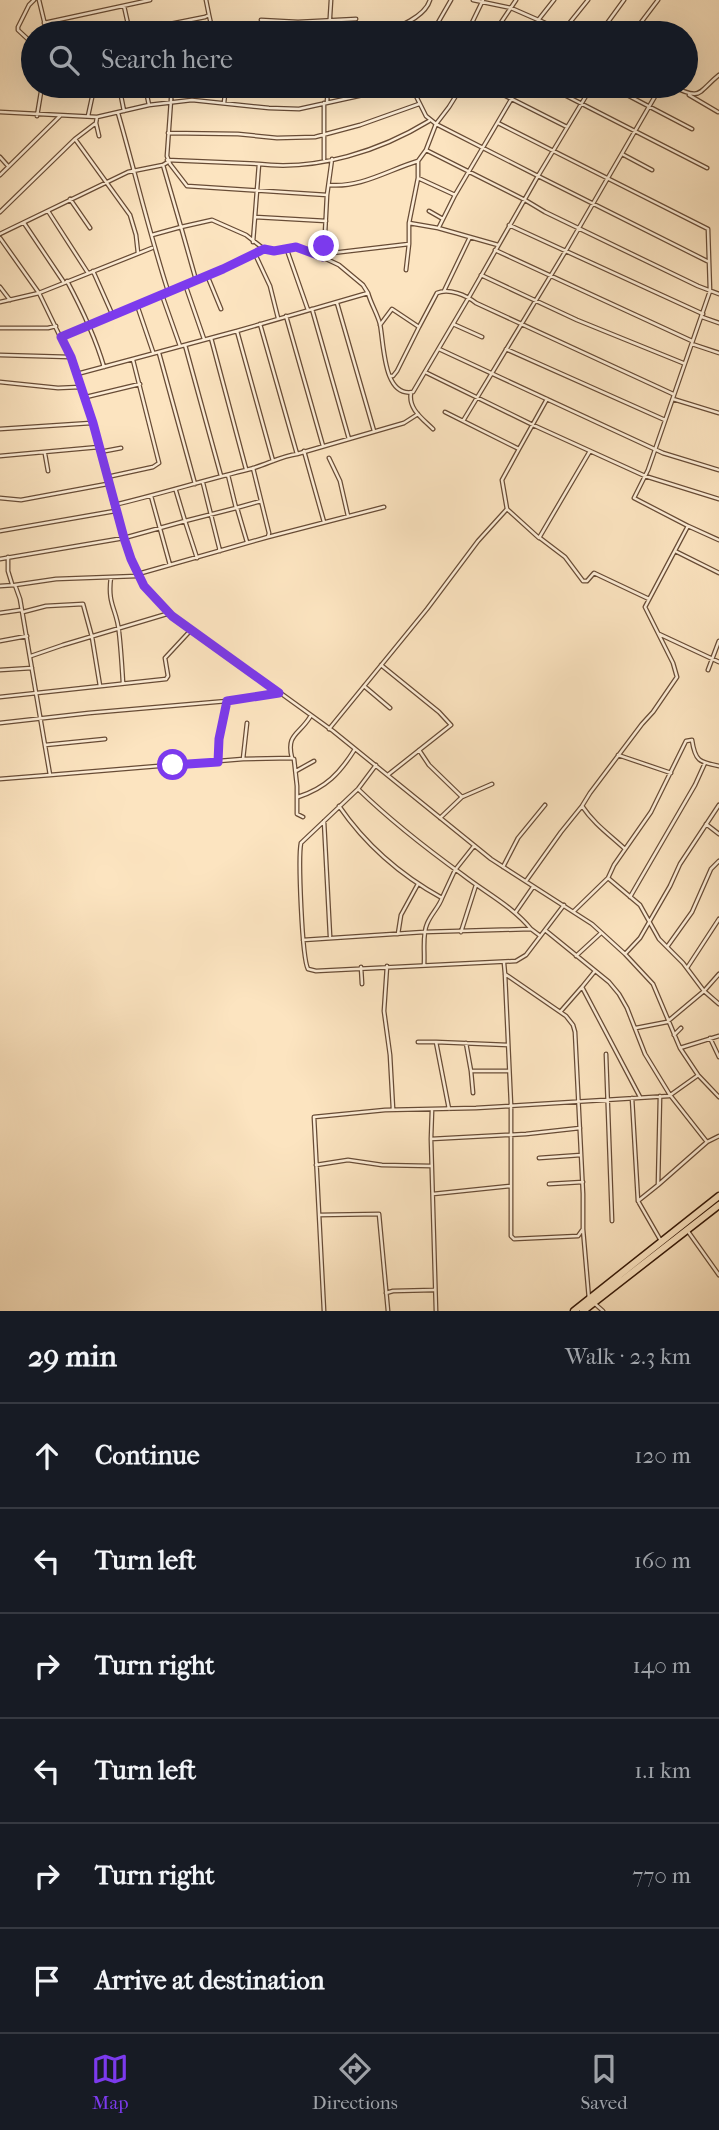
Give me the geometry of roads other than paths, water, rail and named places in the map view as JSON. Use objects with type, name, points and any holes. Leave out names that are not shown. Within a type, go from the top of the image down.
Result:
[{"type":"highway","points":[[574,1311],[591,1301],[719,1196]]},
{"type":"highway","points":[[659,1246],[687,1230],[719,1205]]},
{"type":"highway","points":[[583,1311],[591,1301]]},
{"type":"street","points":[[21,21],[29,5],[36,0],[43,21]]},
{"type":"street","points":[[53,21],[150,0]]},
{"type":"street","points":[[206,0],[210,21]]},
{"type":"street","points":[[329,20],[331,0]]},
{"type":"street","points":[[408,21],[424,10],[430,0]]},
{"type":"street","points":[[439,21],[451,0]]},
{"type":"street","points":[[472,0],[510,8],[543,21]]},
{"type":"street","points":[[502,21],[516,0]]},
{"type":"street","points":[[539,19],[554,0]]},
{"type":"street","points":[[571,21],[588,0]]},
{"type":"street","points":[[609,21],[624,0]]},
{"type":"street","points":[[642,21],[658,0]]},
{"type":"street","points":[[473,21],[482,1]]},
{"type":"street","points":[[124,6],[127,21]]},
{"type":"street","points":[[186,21],[208,15]]},
{"type":"street","points":[[314,21],[356,19]]},
{"type":"street","points":[[261,20],[280,21]]},
{"type":"street","points":[[698,93],[718,74]]},
{"type":"street","points":[[37,116],[40,98]]},
{"type":"street","points":[[88,116],[92,98]]},
{"type":"street","points":[[121,98],[124,111]]},
{"type":"street","points":[[148,98],[149,105]]},
{"type":"street","points":[[171,98],[168,161],[187,186],[327,195]]},
{"type":"street","points":[[224,103],[225,98]]},
{"type":"street","points":[[324,160],[327,98]]},
{"type":"street","points":[[0,112],[97,117],[149,105],[200,100],[299,109],[349,98]]},
{"type":"street","points":[[416,98],[430,120],[436,124],[709,262]]},
{"type":"street","points":[[405,270],[418,161],[426,150],[436,124],[455,98]]},
{"type":"street","points":[[572,98],[707,168]]},
{"type":"street","points":[[433,429],[418,414],[410,400],[411,393],[586,98]]},
{"type":"street","points":[[634,98],[692,129]]},
{"type":"street","points":[[463,421],[655,98]]},
{"type":"street","points":[[694,98],[718,112]]},
{"type":"street","points":[[438,228],[511,99],[567,127]]},
{"type":"street","points":[[168,133],[174,131],[277,138],[315,137],[360,125],[419,104]]},
{"type":"street","points":[[118,113],[153,247],[168,291]]},
{"type":"street","points":[[0,175],[60,116]]},
{"type":"street","points":[[97,117],[99,136]]},
{"type":"street","points":[[430,120],[387,144],[295,166],[168,161],[163,166],[135,171],[107,181],[0,236],[39,293],[71,357],[93,423],[124,538],[138,575],[153,597],[191,630],[388,774],[503,867],[574,911],[625,954],[644,972],[655,988],[680,1048],[698,1075],[719,1097]]},
{"type":"street","points":[[0,212],[75,139],[96,123]]},
{"type":"street","points":[[498,123],[707,228],[710,291],[645,476],[634,496],[635,499],[719,540]]},
{"type":"street","points":[[75,139],[130,215],[138,253]]},
{"type":"street","points":[[426,150],[545,212],[719,294]]},
{"type":"street","points":[[621,154],[652,170]]},
{"type":"street","points":[[0,157],[8,166]]},
{"type":"street","points":[[323,255],[332,159]]},
{"type":"street","points":[[329,185],[351,185],[367,181],[418,161]]},
{"type":"street","points":[[253,242],[259,164]]},
{"type":"street","points":[[163,166],[196,280]]},
{"type":"street","points":[[418,178],[455,195]]},
{"type":"street","points":[[70,199],[90,228]]},
{"type":"street","points":[[47,210],[91,272],[113,316]]},
{"type":"street","points":[[429,211],[443,219]]},
{"type":"street","points":[[255,217],[326,222]]},
{"type":"street","points":[[151,236],[212,220],[246,235],[264,249]]},
{"type":"street","points":[[23,223],[65,281],[99,348],[104,367]]},
{"type":"street","points":[[409,223],[438,228],[498,245]]},
{"type":"street","points":[[509,225],[719,323]]},
{"type":"street","points":[[444,291],[470,237]]},
{"type":"street","points":[[323,255],[409,244]]},
{"type":"street","points":[[0,302],[39,293],[153,247]]},
{"type":"street","points":[[61,337],[264,249],[303,248],[323,255],[363,285],[380,325],[389,376],[399,389],[411,393]]},
{"type":"street","points":[[287,249],[310,309],[349,439]]},
{"type":"street","points":[[495,250],[692,343],[719,353]]},
{"type":"street","points":[[254,254],[270,286],[278,318]]},
{"type":"street","points":[[207,275],[221,309]]},
{"type":"street","points":[[481,275],[577,320],[684,364]]},
{"type":"street","points":[[185,284],[204,339]]},
{"type":"street","points":[[0,287],[10,300]]},
{"type":"street","points":[[389,376],[393,376],[397,371],[438,293],[444,291],[469,298],[674,397],[719,413]]},
{"type":"street","points":[[77,374],[368,293]]},
{"type":"street","points":[[162,295],[180,346]]},
{"type":"street","points":[[336,302],[365,393],[374,431]]},
{"type":"street","points":[[137,305],[154,353]]},
{"type":"street","points":[[380,325],[392,309],[419,327]]},
{"type":"street","points":[[286,316],[323,446]]},
{"type":"street","points":[[260,324],[297,454]]},
{"type":"street","points":[[453,324],[482,337]]},
{"type":"street","points":[[0,328],[56,326]]},
{"type":"street","points":[[237,331],[273,461]]},
{"type":"street","points":[[211,338],[246,469]]},
{"type":"street","points":[[185,345],[220,476]]},
{"type":"street","points":[[439,349],[655,449],[719,470]]},
{"type":"street","points":[[506,349],[665,420]]},
{"type":"street","points":[[159,352],[195,484]]},
{"type":"street","points":[[0,355],[71,357]]},
{"type":"street","points":[[107,477],[153,467],[159,463],[133,359]]},
{"type":"street","points":[[425,372],[645,476],[719,499]]},
{"type":"street","points":[[0,382],[58,388],[81,387]]},
{"type":"street","points":[[84,398],[140,384]]},
{"type":"street","points":[[547,398],[502,480],[508,509],[539,538],[565,557],[583,581],[587,581],[594,573],[649,599]]},
{"type":"street","points":[[445,412],[519,449]]},
{"type":"street","points":[[114,505],[253,468],[286,455],[404,423],[418,414]]},
{"type":"street","points":[[0,429],[93,423]]},
{"type":"street","points":[[0,456],[121,448]]},
{"type":"street","points":[[304,451],[324,523]]},
{"type":"street","points":[[539,538],[590,451]]},
{"type":"street","points":[[45,453],[48,471]]},
{"type":"street","points":[[329,458],[340,481],[348,516]]},
{"type":"street","points":[[253,468],[268,537]]},
{"type":"street","points":[[228,474],[247,543]]},
{"type":"street","points":[[203,482],[220,551]]},
{"type":"street","points":[[0,498],[20,500],[108,484]]},
{"type":"street","points":[[175,490],[197,558]]},
{"type":"street","points":[[151,496],[170,565]]},
{"type":"street","points":[[0,559],[124,538],[261,501]]},
{"type":"street","points":[[0,586],[57,579],[138,575],[384,507]]},
{"type":"street","points":[[329,729],[427,609],[478,541],[508,509]]},
{"type":"street","points":[[0,531],[115,511]]},
{"type":"street","points":[[526,881],[677,677],[673,663],[645,609],[688,526]]},
{"type":"street","points":[[675,551],[719,573]]},
{"type":"street","points":[[8,557],[8,571],[22,611],[31,656],[50,775]]},
{"type":"street","points":[[111,577],[108,592],[119,629],[123,683]]},
{"type":"street","points":[[0,613],[81,603],[92,637],[100,686]]},
{"type":"street","points":[[31,656],[170,613]]},
{"type":"street","points":[[0,696],[166,679],[168,676],[165,658],[191,630]]},
{"type":"street","points":[[659,634],[719,662]]},
{"type":"street","points":[[0,641],[27,636]]},
{"type":"street","points":[[708,670],[719,641]]},
{"type":"street","points":[[381,666],[451,724],[388,774]]},
{"type":"street","points":[[0,670],[32,667]]},
{"type":"street","points":[[363,686],[390,708]]},
{"type":"street","points":[[0,723],[227,701],[279,693]]},
{"type":"street","points":[[218,762],[219,739],[227,701]]},
{"type":"street","points":[[303,817],[297,814],[296,771],[289,746],[290,740],[310,716]]},
{"type":"street","points":[[243,759],[247,723]]},
{"type":"street","points":[[45,746],[105,739]]},
{"type":"street","points":[[574,911],[608,878],[610,870],[651,812],[687,740],[692,742],[694,755],[705,763],[719,766]]},
{"type":"street","points":[[298,797],[325,785],[347,762],[355,749]]},
{"type":"street","points":[[419,750],[429,765],[462,797]]},
{"type":"street","points":[[618,755],[671,773]]},
{"type":"street","points":[[0,779],[243,759],[292,758]]},
{"type":"street","points":[[296,771],[314,761]]},
{"type":"street","points":[[630,897],[705,763]]},
{"type":"street","points":[[376,765],[358,789],[301,843],[303,940],[307,969],[316,971],[504,963],[522,959],[564,905]]},
{"type":"street","points":[[440,818],[462,797],[492,785]]},
{"type":"street","points":[[358,789],[455,870],[515,913],[540,936]]},
{"type":"street","points":[[503,867],[518,838],[545,805]]},
{"type":"street","points":[[625,954],[640,938],[680,864],[719,805]]},
{"type":"street","points":[[339,806],[368,841],[397,868],[442,898]]},
{"type":"street","points":[[582,806],[596,825],[607,831],[625,849]]},
{"type":"street","points":[[324,821],[330,938]]},
{"type":"street","points":[[706,824],[719,834]]},
{"type":"street","points":[[424,965],[424,933],[428,922],[455,870],[474,845]]},
{"type":"street","points":[[667,947],[691,912],[711,869],[719,861]]},
{"type":"street","points":[[608,878],[645,910],[659,939],[687,968],[704,991],[719,1004]]},
{"type":"street","points":[[398,934],[401,915],[418,884]]},
{"type":"street","points":[[461,932],[476,885]]},
{"type":"street","points":[[515,913],[533,886]]},
{"type":"street","points":[[687,968],[719,919]]},
{"type":"street","points":[[303,940],[531,929]]},
{"type":"street","points":[[545,930],[609,982],[619,994],[645,1054],[670,1096],[707,1142]]},
{"type":"street","points":[[576,956],[601,933]]},
{"type":"street","points":[[504,963],[511,1105],[511,1238],[578,1236],[584,1241]]},
{"type":"street","points":[[387,966],[384,1011],[393,1109]]},
{"type":"street","points":[[361,967],[362,984]]},
{"type":"street","points":[[560,1012],[596,971]]},
{"type":"street","points":[[505,974],[573,1024],[584,1241],[591,1301],[603,1311]]},
{"type":"street","points":[[635,1028],[667,1022],[704,991],[719,974]]},
{"type":"street","points":[[582,988],[640,1097]]},
{"type":"street","points":[[674,1035],[681,1028]]},
{"type":"street","points":[[680,1048],[719,1036]]},
{"type":"street","points":[[710,1038],[719,1057]]},
{"type":"street","points":[[418,1042],[508,1045]]},
{"type":"street","points":[[436,1042],[449,1109]]},
{"type":"street","points":[[466,1043],[473,1093]]},
{"type":"street","points":[[606,1054],[612,1221]]},
{"type":"street","points":[[471,1071],[509,1071]]},
{"type":"street","points":[[324,1311],[314,1117],[393,1109],[449,1109],[670,1096],[698,1075]]},
{"type":"street","points":[[658,1185],[660,1097]]},
{"type":"street","points":[[632,1098],[638,1201],[659,1246]]},
{"type":"street","points":[[432,1109],[436,1311]]},
{"type":"street","points":[[431,1139],[580,1128]]},
{"type":"street","points":[[638,1201],[707,1142],[719,1136]]},
{"type":"street","points":[[538,1158],[581,1155]]},
{"type":"street","points":[[316,1165],[348,1160],[382,1165],[432,1166]]},
{"type":"street","points":[[549,1184],[583,1182]]},
{"type":"street","points":[[433,1194],[511,1185]]},
{"type":"street","points":[[319,1215],[378,1213],[388,1311]]},
{"type":"street","points":[[578,1236],[583,1229]]},
{"type":"street","points":[[687,1230],[719,1275]]},
{"type":"street","points":[[386,1293],[435,1290]]}]
